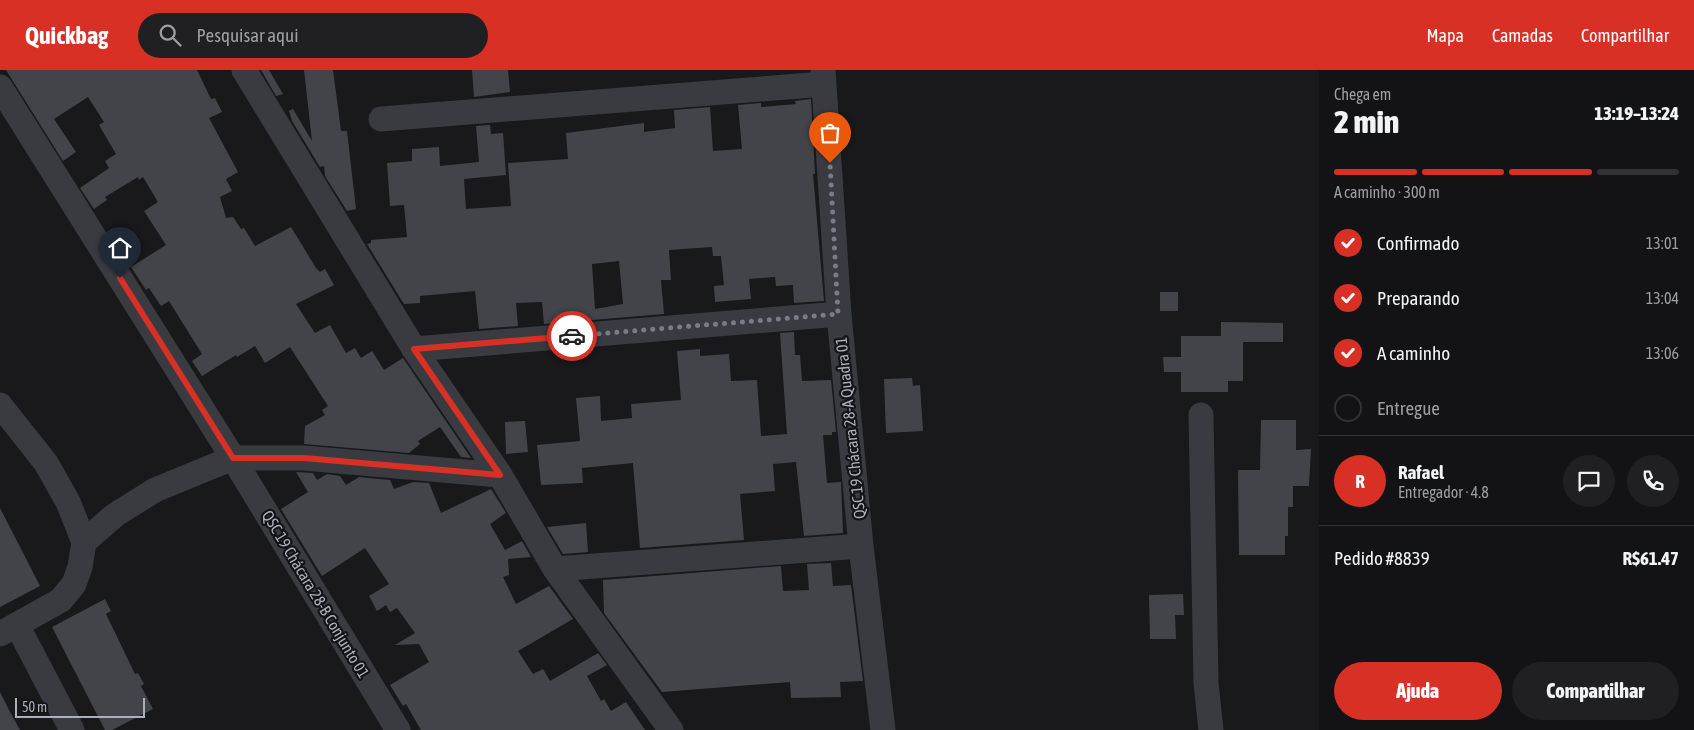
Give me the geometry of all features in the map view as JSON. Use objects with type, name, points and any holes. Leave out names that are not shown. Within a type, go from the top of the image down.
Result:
[{"type":"street","points":[[244,70],[414,349],[500,475],[555,569],[670,730]]},
{"type":"street","points":[[381,119],[823,77]]},
{"type":"street","name":"QSC 19 Chácara 28-A Quadra 01","points":[[823,77],[832,183],[838,314],[861,546],[883,730]]},
{"type":"street","name":"QSC 19 Chácara 28-B Conjunto 01","points":[[0,87],[233,458],[398,730]]},
{"type":"street","points":[[414,349],[838,314]]},
{"type":"street","points":[[0,405],[46,463],[68,502],[84,542],[80,567],[74,584],[61,600],[9,629],[72,730]]},
{"type":"street","points":[[1202,415],[1206,683],[1211,730]]},
{"type":"street","points":[[84,542],[115,515],[155,490],[233,458],[304,458],[500,475]]},
{"type":"street","points":[[555,569],[861,546]]},
{"type":"building","points":[[6,70],[197,70],[211,99],[215,98],[222,112],[209,118],[238,172],[226,179],[232,191],[220,197],[226,218],[233,217],[241,229],[244,228],[255,246],[291,227],[316,268],[320,272],[325,269],[334,285],[296,304],[315,333],[330,325],[346,353],[355,348],[361,358],[372,351],[384,370],[403,358],[471,458],[461,457],[440,427],[418,441],[420,444],[409,453],[304,444],[305,426],[325,415],[322,410],[328,406],[290,347],[265,363],[255,346],[237,357],[236,355],[202,376],[192,361],[202,354],[169,301],[161,306],[149,288],[146,290],[131,267],[166,245],[144,211],[158,202],[143,177],[139,180],[138,177],[105,197],[107,200],[94,209],[80,188],[109,168],[105,161],[116,154],[99,125],[104,122],[88,97],[54,119],[76,152],[63,161]]},
{"type":"building","points":[[261,70],[269,70],[283,94],[276,96]]},
{"type":"building","points":[[304,70],[333,70],[341,131],[347,131],[356,209],[347,211],[325,176],[324,166],[320,167],[292,121],[289,111],[293,109],[312,141]]},
{"type":"building","points":[[472,70],[508,70],[510,92],[474,97]]},
{"type":"building","points":[[811,99],[815,174],[813,174],[824,301],[794,303],[793,285],[776,286],[775,277],[749,279],[751,299],[715,302],[714,286],[724,285],[721,256],[713,256],[712,247],[669,250],[671,280],[661,280],[664,314],[544,324],[542,302],[516,303],[518,326],[479,329],[475,291],[420,296],[420,303],[404,304],[367,244],[371,243],[371,240],[407,237],[404,205],[390,206],[387,163],[412,161],[412,149],[439,147],[440,166],[479,162],[476,126],[490,125],[491,134],[503,133],[506,175],[464,179],[466,209],[511,206],[508,163],[568,159],[566,133],[644,123],[644,132],[675,128],[674,110],[710,107],[713,151],[742,149],[738,105],[761,103],[761,107],[796,104],[795,101]],"holes":[[[619,261],[623,304],[595,309],[592,264]]]},
{"type":"building","points":[[1160,292],[1178,292],[1178,311],[1160,311]]},
{"type":"building","points":[[1221,322],[1283,323],[1283,342],[1243,342],[1243,381],[1228,381],[1228,392],[1181,392],[1181,372],[1164,372],[1163,357],[1181,357],[1181,336],[1221,336]]},
{"type":"building","points":[[794,332],[795,355],[800,355],[802,381],[831,380],[836,432],[832,432],[832,435],[823,435],[827,483],[841,482],[843,533],[804,536],[796,462],[773,464],[775,491],[740,494],[744,540],[640,548],[633,463],[582,468],[583,483],[541,485],[537,445],[580,441],[576,398],[600,396],[601,421],[632,418],[631,404],[681,400],[677,351],[700,349],[700,356],[729,354],[731,381],[757,380],[761,436],[787,434],[780,333]]},
{"type":"building","points":[[912,378],[913,386],[920,385],[923,431],[886,433],[884,379]]},
{"type":"building","points":[[1261,420],[1296,420],[1296,450],[1311,449],[1309,486],[1293,486],[1293,507],[1288,507],[1288,536],[1285,536],[1285,555],[1239,555],[1238,470],[1260,470]]},
{"type":"building","points":[[525,421],[528,452],[506,454],[505,422]]},
{"type":"building","points":[[296,472],[313,473],[317,480],[327,474],[340,476],[346,485],[359,477],[390,480],[394,489],[413,482],[429,483],[441,513],[491,489],[506,513],[490,524],[505,550],[522,541],[531,557],[508,559],[509,575],[503,577],[516,604],[549,586],[573,619],[518,651],[533,674],[543,669],[550,681],[598,653],[607,665],[587,676],[601,701],[604,699],[611,711],[626,702],[645,730],[421,730],[406,704],[403,706],[390,685],[429,662],[419,644],[395,645],[415,633],[397,608],[390,612],[386,605],[377,611],[369,596],[389,584],[365,548],[322,576],[281,509],[308,492]]},
{"type":"building","points":[[0,508],[40,586],[0,607]]},
{"type":"building","points":[[586,523],[588,552],[563,554],[547,527]]},
{"type":"building","points":[[831,563],[833,586],[851,585],[863,681],[840,682],[841,697],[791,698],[790,682],[662,692],[604,613],[603,580],[781,566],[783,591],[809,590],[807,564]]},
{"type":"building","points":[[1183,594],[1184,615],[1175,615],[1176,639],[1150,639],[1149,595]]},
{"type":"building","points":[[105,599],[111,611],[106,614],[135,674],[138,673],[144,684],[141,686],[153,709],[112,730],[105,730],[52,627]]},
{"type":"building","points":[[0,692],[9,710],[20,730],[0,730]]},
{"type":"way so far","points":[[572,336],[838,314],[830,163]]},
{"type":"route","points":[[120,278],[233,458],[304,458],[500,475],[414,349],[572,336]]}]
